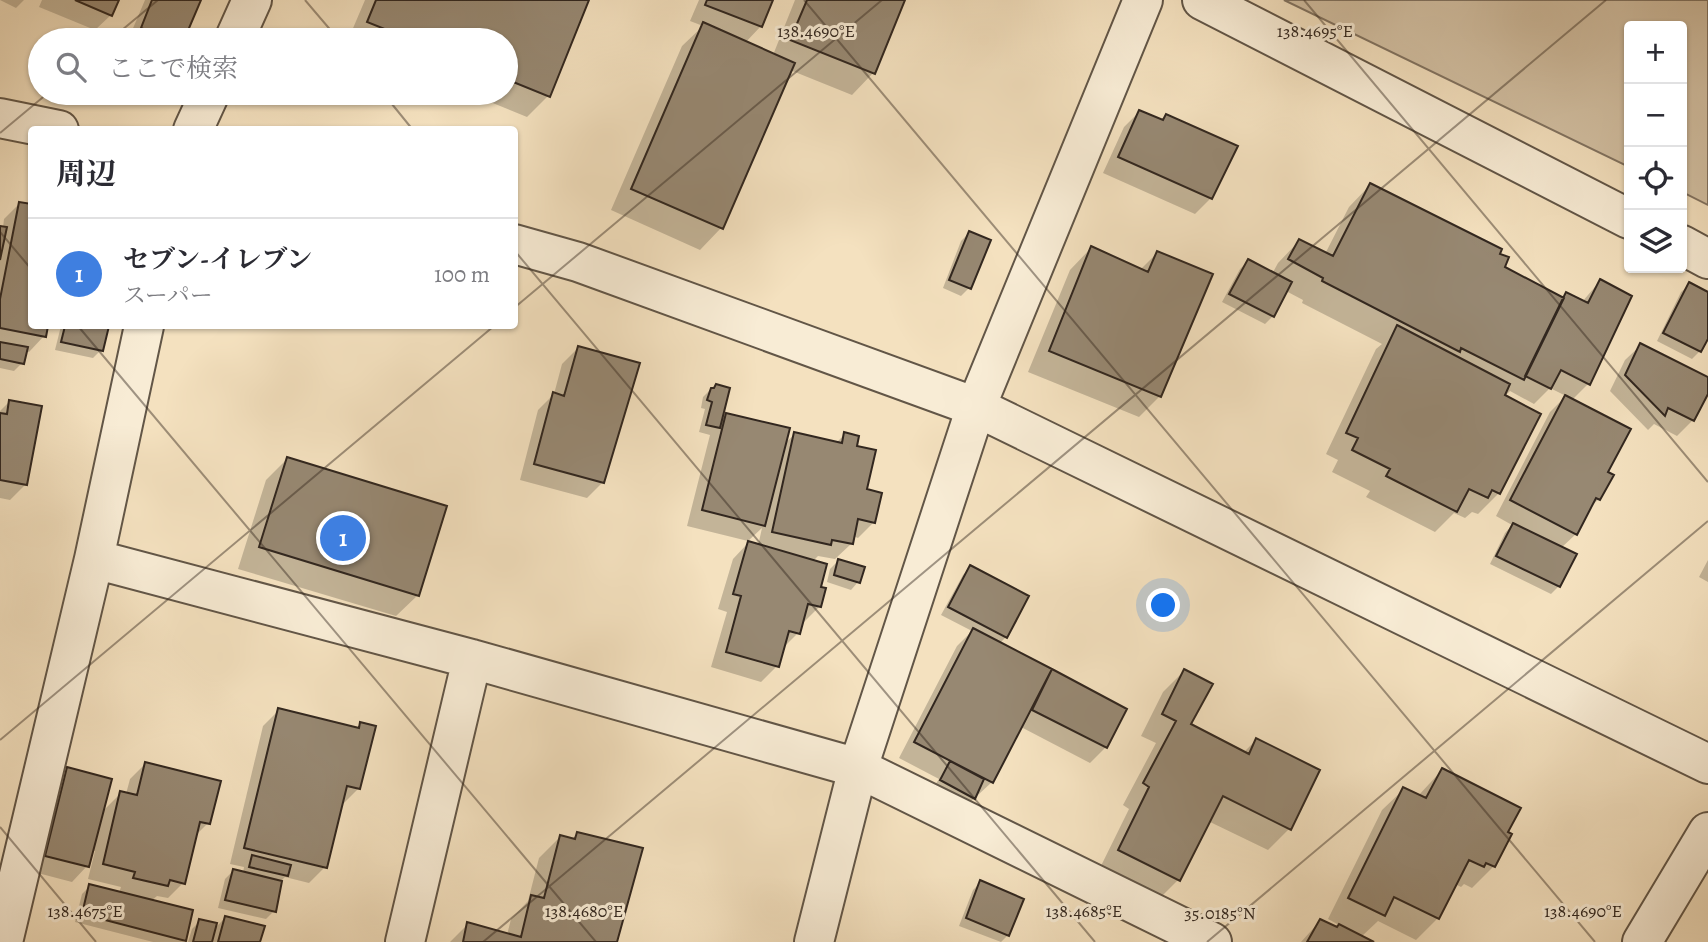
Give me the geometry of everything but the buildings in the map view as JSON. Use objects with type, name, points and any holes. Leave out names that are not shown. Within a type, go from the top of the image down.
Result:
[{"type":"street","points":[[240,28],[253,0]]},
{"type":"street","points":[[814,942],[858,768],[976,407],[1143,0]]},
{"type":"street","points":[[1202,0],[1624,216]]},
{"type":"street","points":[[195,126],[204,105]]},
{"type":"street","points":[[0,118],[39,126]]},
{"type":"street","points":[[518,245],[579,262],[976,407],[1708,764]]},
{"type":"street","points":[[1687,248],[1708,259]]},
{"type":"street","points":[[3,942],[94,559],[143,329]]},
{"type":"street","points":[[94,559],[472,659],[858,768],[1212,942]]},
{"type":"street","points":[[405,942],[472,659]]},
{"type":"street","points":[[1642,942],[1708,832]]},
{"type":"shaded area","points":[[1284,0],[1708,0],[1708,205],[1687,194],[1687,21],[1624,21],[1624,165]]},
{"type":"place","name":"セブン-イレブン","points":[[343,538]]}]
